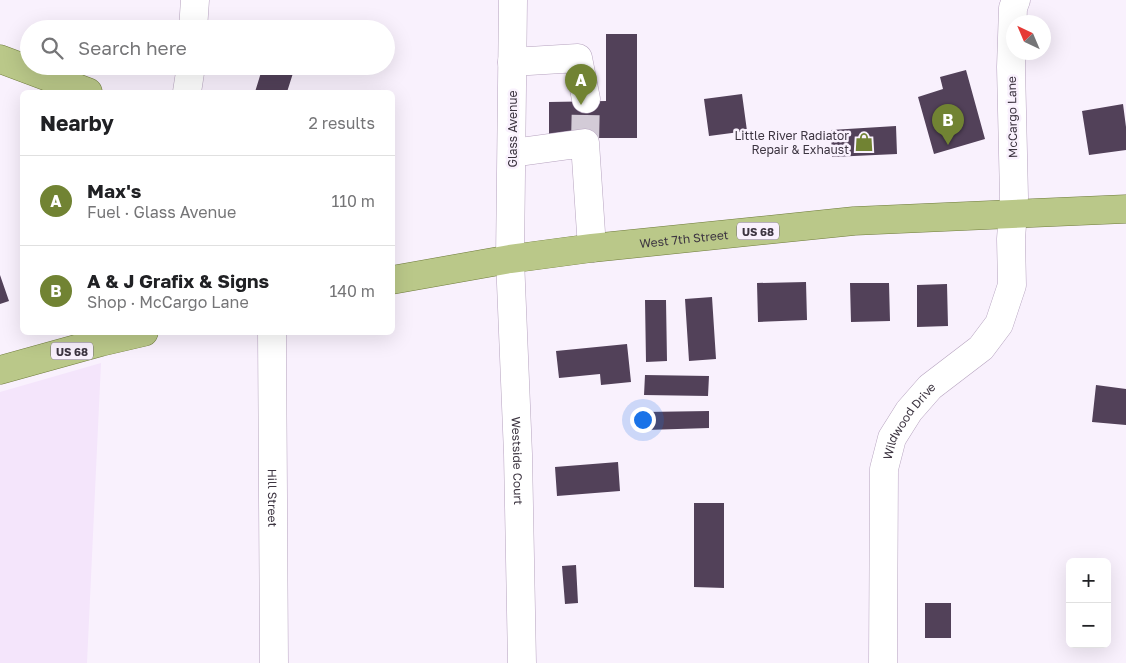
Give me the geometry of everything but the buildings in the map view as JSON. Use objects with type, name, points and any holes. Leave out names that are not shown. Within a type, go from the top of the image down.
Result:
[{"type":"main road","points":[[0,60],[20,67]]},
{"type":"main road","points":[[41,75],[82,90]]},
{"type":"main road","name":"West 7th Street","points":[[395,279],[510,259],[592,248],[854,221],[1013,210],[1126,209]]},
{"type":"main road","name":"US 68","points":[[0,370],[131,335]]},
{"type":"street","points":[[194,20],[195,0]]},
{"type":"street","name":"Glass Avenue","points":[[510,259],[513,0]]},
{"type":"street","name":"McCargo Lane","points":[[1013,210],[1012,67],[1013,8],[1016,0]]},
{"type":"street","points":[[512,62],[578,58],[586,99]]},
{"type":"street","points":[[187,90],[190,75]]},
{"type":"street","points":[[512,154],[585,143],[592,248]]},
{"type":"street","name":"Wildwood Drive","points":[[883,663],[884,469],[892,438],[909,411],[930,387],[981,348],[999,324],[1012,285],[1013,210]]},
{"type":"street","name":"Westside Court","points":[[510,259],[518,454],[522,663]]},
{"type":"street","name":"Hill Street","points":[[272,335],[274,663]]},
{"type":"shaded area","points":[[101,363],[87,663],[0,663],[0,392]]},
{"type":"tunnel","points":[[585,143],[586,99]]},
{"type":"place","name":"Max's","points":[[581,105]]},
{"type":"place","name":"Little River Radiator Repair & Exhaust","points":[[864,142]]},
{"type":"place","name":"A & J Grafix & Signs","points":[[948,145]]}]
